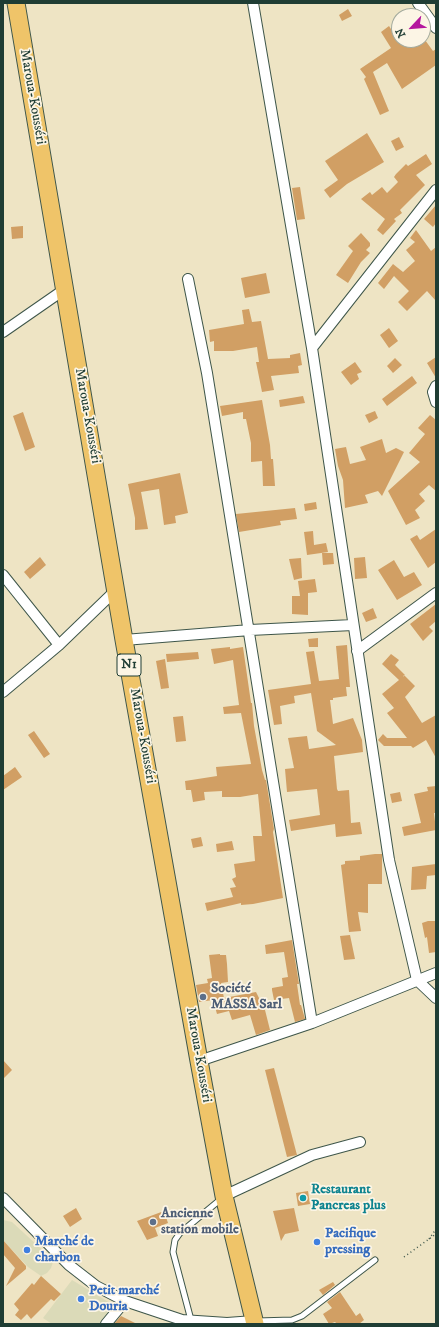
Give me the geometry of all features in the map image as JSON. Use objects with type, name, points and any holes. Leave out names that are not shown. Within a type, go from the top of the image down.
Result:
[{"type":"highway","name":"Maroua-Kousséri","points":[[16,3],[124,640],[199,1062],[224,1196],[254,1322]]},
{"type":"street","points":[[254,3],[312,348],[389,860],[417,980],[436,998]]},
{"type":"street","points":[[418,3],[436,28]]},
{"type":"street","points":[[312,348],[436,190]]},
{"type":"street","points":[[188,279],[207,374],[250,630],[312,1023]]},
{"type":"street","points":[[3,332],[65,289]]},
{"type":"street","points":[[436,386],[433,392],[436,402]]},
{"type":"street","points":[[3,575],[59,645]]},
{"type":"street","points":[[3,692],[59,645],[116,590]]},
{"type":"street","points":[[357,651],[436,593]]},
{"type":"street","points":[[124,640],[250,630],[353,625]]},
{"type":"street","points":[[199,1062],[312,1023],[436,973]]},
{"type":"street","points":[[224,1196],[312,1155],[360,1142]]},
{"type":"street","points":[[3,1198],[69,1265],[96,1286],[125,1301],[184,1321],[227,1323],[254,1322]]},
{"type":"street","points":[[106,1324],[125,1301]]},
{"type":"lane","points":[[184,1321],[172,1252],[175,1240],[180,1233],[224,1196]]},
{"type":"lane","points":[[254,1322],[292,1320],[302,1316],[375,1260]]},
{"type":"path","points":[[428,1240],[436,1229]]},
{"type":"path","points":[[404,1257],[436,1234]]},
{"type":"shaded area","name":"Marché de charbon","points":[[3,1220],[12,1222],[50,1257],[53,1262],[47,1273],[41,1276],[28,1267],[3,1240]]},
{"type":"shaded area","name":"Petit marché Douria","points":[[72,1280],[120,1309],[105,1324],[52,1324],[43,1318]]},
{"type":"building","points":[[348,9],[352,16],[342,21],[339,15]]},
{"type":"building","points":[[389,26],[391,29],[391,48],[381,32]]},
{"type":"building","points":[[391,48],[431,48],[433,51],[436,49],[436,65],[402,89],[387,63],[373,72],[389,111],[380,115],[364,79],[366,77],[360,69]]},
{"type":"building","points":[[367,133],[384,162],[347,184],[330,198],[324,190],[338,180],[325,161]]},
{"type":"building","points":[[399,137],[404,147],[396,151],[391,141]]},
{"type":"building","points":[[426,154],[432,164],[416,175],[425,185],[400,210],[402,213],[394,219],[396,221],[383,235],[377,230],[385,219],[361,199],[370,192],[372,195],[382,187],[387,193],[398,182],[394,177],[406,164],[408,166]]},
{"type":"building","points":[[300,187],[305,219],[297,220],[292,188]]},
{"type":"building","points":[[436,205],[436,223],[433,227],[424,219]]},
{"type":"building","points":[[23,226],[23,238],[12,239],[11,227]]},
{"type":"building","points":[[416,230],[431,251],[436,247],[436,301],[427,291],[407,311],[398,302],[409,291],[394,276],[384,289],[378,283],[393,264],[403,272],[415,261],[406,250],[415,242],[410,238]]},
{"type":"building","points":[[361,233],[370,243],[370,246],[366,250],[370,253],[361,262],[348,283],[336,275],[353,251],[348,246]]},
{"type":"building","points":[[266,273],[270,293],[245,298],[241,278]]},
{"type":"building","points":[[249,309],[252,322],[261,321],[268,359],[290,358],[290,355],[300,353],[302,365],[298,366],[299,373],[271,376],[274,390],[262,392],[256,362],[259,362],[257,347],[233,351],[214,351],[214,341],[210,342],[209,330],[244,324],[242,310]]},
{"type":"building","points":[[389,328],[398,341],[389,348],[380,335]]},
{"type":"building","points":[[436,357],[436,378],[427,363]]},
{"type":"building","points":[[395,358],[402,365],[393,373],[387,366]]},
{"type":"building","points":[[355,362],[362,372],[357,374],[359,379],[351,385],[341,372]]},
{"type":"building","points":[[412,376],[417,383],[387,406],[382,399]]},
{"type":"building","points":[[303,396],[305,403],[280,407],[279,400]]},
{"type":"building","points":[[262,400],[271,459],[273,459],[275,486],[263,486],[262,461],[251,462],[251,443],[246,419],[243,419],[243,412],[222,416],[220,406]]},
{"type":"building","points":[[375,411],[378,418],[369,423],[365,415]]},
{"type":"building","points":[[23,412],[35,447],[25,451],[13,416]]},
{"type":"building","points":[[430,415],[436,420],[436,491],[429,485],[419,494],[425,501],[415,510],[420,518],[406,525],[388,491],[420,462],[409,453],[425,434],[418,428]]},
{"type":"building","points":[[382,439],[386,453],[396,448],[404,452],[382,496],[378,491],[365,495],[368,503],[345,508],[343,480],[338,466],[335,449],[346,447],[350,464],[366,460],[360,447]]},
{"type":"building","points":[[180,473],[188,513],[175,516],[176,523],[164,525],[159,489],[141,492],[148,529],[135,530],[135,518],[128,484]]},
{"type":"building","points":[[316,502],[317,509],[305,511],[304,504]]},
{"type":"building","points":[[295,508],[297,519],[280,521],[281,525],[239,532],[236,514]]},
{"type":"building","points":[[436,529],[436,562],[428,568],[410,539],[417,535],[420,540]]},
{"type":"building","points":[[313,531],[314,545],[326,543],[328,552],[307,555],[304,532]]},
{"type":"building","points":[[322,553],[333,553],[334,564],[323,565]]},
{"type":"building","points":[[40,557],[46,565],[30,579],[24,572]]},
{"type":"building","points":[[365,557],[367,578],[355,579],[354,558]]},
{"type":"building","points":[[301,558],[302,578],[294,580],[289,559]]},
{"type":"building","points":[[394,560],[404,577],[414,572],[422,585],[397,600],[378,570]]},
{"type":"building","points":[[315,579],[317,592],[308,593],[308,615],[292,614],[292,596],[300,596],[298,581]]},
{"type":"building","points":[[436,604],[436,621],[429,627],[433,631],[423,641],[410,624]]},
{"type":"building","points":[[373,608],[377,618],[366,622],[362,613]]},
{"type":"building","points":[[318,638],[318,647],[309,647],[308,639]]},
{"type":"building","points":[[347,645],[350,687],[346,687],[347,696],[333,698],[333,700],[330,700],[333,724],[353,718],[362,740],[363,752],[334,756],[337,789],[338,791],[349,790],[351,823],[360,822],[362,834],[336,837],[335,824],[291,831],[289,820],[320,815],[317,789],[287,792],[285,769],[294,768],[288,738],[307,736],[309,749],[336,745],[317,731],[311,693],[294,696],[295,703],[280,706],[282,724],[274,725],[268,690],[311,684],[306,652],[314,651],[319,681],[339,679],[336,646]]},
{"type":"building","points":[[230,647],[230,649],[243,647],[254,726],[262,770],[266,780],[274,829],[273,832],[283,898],[253,904],[241,905],[241,903],[207,911],[205,903],[233,897],[230,888],[236,887],[232,879],[236,877],[234,864],[255,861],[253,836],[262,836],[258,794],[240,797],[222,797],[222,791],[204,792],[205,800],[193,802],[191,790],[186,790],[185,781],[217,776],[216,767],[251,764],[241,713],[224,714],[223,707],[239,705],[233,660],[214,664],[211,649]]},
{"type":"building","points":[[198,652],[199,659],[167,662],[166,654]]},
{"type":"building","points":[[391,654],[399,660],[395,665],[415,686],[405,697],[422,723],[436,715],[436,758],[426,740],[413,748],[411,746],[384,746],[378,740],[383,734],[387,738],[407,738],[387,713],[394,708],[382,694],[399,680],[382,664]]},
{"type":"building","points":[[165,659],[169,688],[161,689],[156,661]]},
{"type":"building","points":[[183,716],[186,741],[176,742],[173,717]]},
{"type":"building","points":[[34,731],[50,754],[44,758],[28,735]]},
{"type":"building","points":[[15,767],[22,777],[3,790],[3,776]]},
{"type":"building","points":[[436,786],[436,813],[434,813],[436,830],[404,836],[402,827],[421,823],[414,794],[428,791],[427,787]]},
{"type":"building","points":[[400,792],[402,801],[392,803],[390,794]]},
{"type":"building","points":[[201,837],[203,846],[193,848],[191,839]]},
{"type":"building","points":[[232,841],[234,850],[217,852],[216,844]]},
{"type":"building","points":[[382,854],[382,884],[368,884],[368,913],[358,912],[361,931],[349,932],[341,865],[345,864],[345,861],[360,860],[360,856]]},
{"type":"building","points":[[436,864],[436,875],[427,876],[426,889],[411,890],[412,867]]},
{"type":"building","points":[[436,921],[436,952],[429,953],[427,937],[425,938],[422,923]]},
{"type":"building","points":[[350,935],[355,959],[344,960],[340,936]]},
{"type":"building","points":[[292,940],[299,984],[297,984],[300,1005],[305,1019],[295,1022],[289,998],[274,1000],[272,990],[272,988],[283,986],[282,978],[288,977],[284,952],[266,954],[265,945]]},
{"type":"building","points":[[209,955],[226,955],[227,964],[228,982],[221,983],[224,998],[256,992],[265,1010],[270,1030],[256,1035],[250,1015],[232,1020],[229,1011],[217,1014],[213,1000],[199,1002],[196,985],[208,983],[207,979],[212,978]]},
{"type":"building","points":[[3,1060],[12,1070],[3,1079]]},
{"type":"building","points":[[274,1068],[297,1155],[287,1157],[265,1070]]},
{"type":"building","name":"Restaurant Pancreas plus","points":[[308,1191],[310,1204],[298,1206],[296,1193]]},
{"type":"building","points":[[76,1208],[82,1219],[70,1227],[63,1216]]},
{"type":"building","points":[[294,1208],[299,1231],[285,1234],[281,1241],[273,1211]]},
{"type":"building","name":"Ancienne station mobile","points":[[164,1211],[168,1223],[155,1228],[158,1236],[147,1240],[137,1221]]},
{"type":"building","points":[[3,1240],[26,1266],[26,1269],[6,1286],[15,1268],[3,1254]]},
{"type":"building","points":[[41,1276],[61,1294],[54,1301],[51,1299],[31,1319],[27,1314],[21,1320],[15,1315],[19,1310],[14,1304],[32,1283],[34,1285]]},
{"type":"building","points":[[333,1282],[335,1285],[323,1295],[319,1290]]},
{"type":"building","points":[[340,1292],[356,1316],[360,1313],[364,1320],[359,1324],[337,1324],[335,1322],[329,1324],[323,1314],[332,1308],[327,1302]]},
{"type":"building","points":[[121,1316],[137,1324],[114,1324]]},
{"type":"place","name":"Société MASSA Sarl","points":[[203,997]]},
{"type":"place","name":"Restaurant Pancreas plus","points":[[303,1198]]},
{"type":"place","name":"Ancienne station mobile","points":[[153,1222]]},
{"type":"place","name":"Pacifique pressing","points":[[317,1242]]},
{"type":"place","name":"Marché de charbon","points":[[27,1250]]},
{"type":"place","name":"Petit marché Douria","points":[[81,1299]]}]
